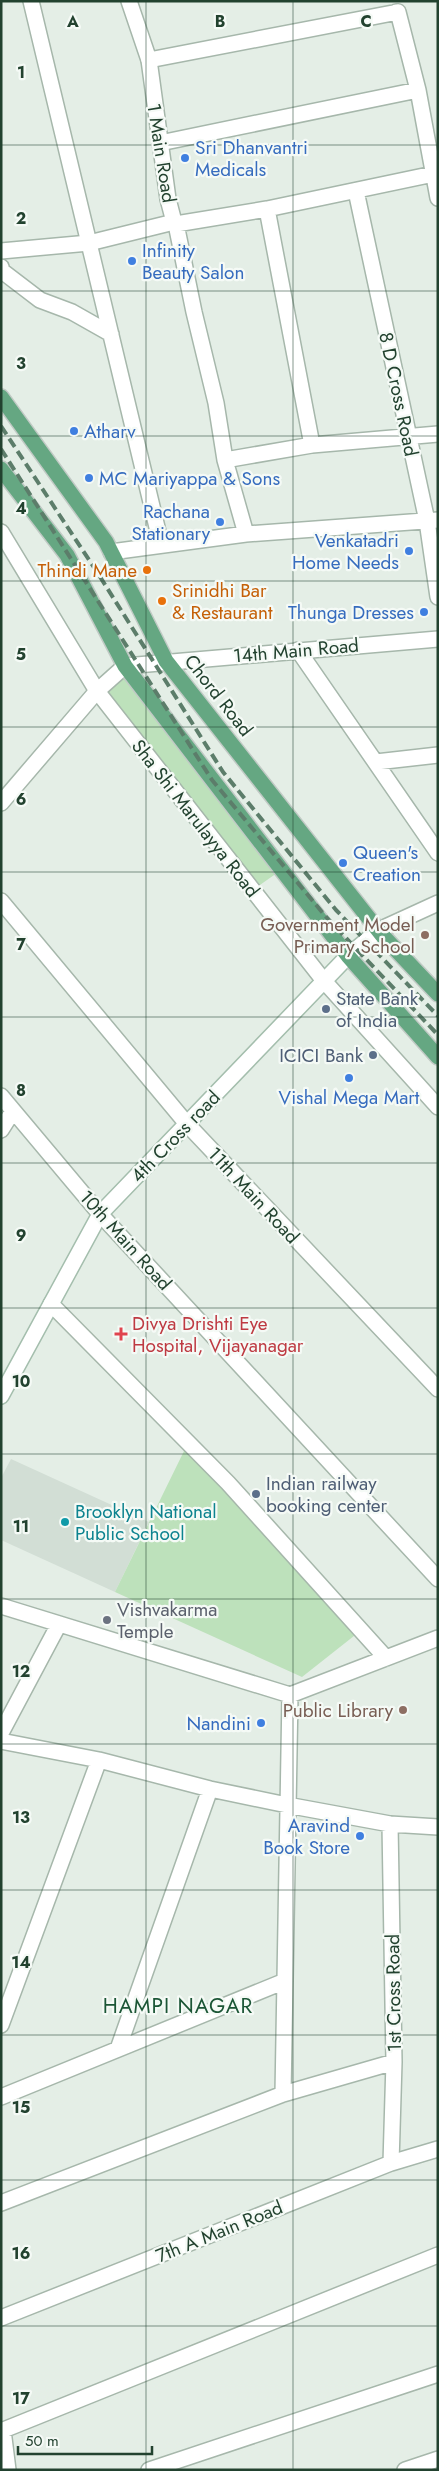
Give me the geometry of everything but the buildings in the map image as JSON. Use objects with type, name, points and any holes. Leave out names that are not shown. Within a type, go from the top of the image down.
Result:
[{"type":"main road","name":"Chord Road","points":[[1,397],[106,542],[166,661],[379,930],[438,994]]},
{"type":"main road","points":[[1,469],[67,555],[125,666],[348,956],[438,1057]]},
{"type":"street","points":[[31,1],[161,544]]},
{"type":"street","name":"1 Main Road","points":[[1,252],[89,243],[175,223],[168,198],[149,60],[129,1]]},
{"type":"street","points":[[149,60],[397,12],[418,90],[438,198]]},
{"type":"street","points":[[160,143],[418,90]]},
{"type":"street","points":[[246,534],[225,460],[216,402],[175,223],[267,208],[435,174]]},
{"type":"street","name":"8 D Cross Road","points":[[356,191],[408,438],[432,520],[438,597]]},
{"type":"street","points":[[267,208],[312,445]]},
{"type":"street","points":[[1,267],[2,270],[40,300],[72,312],[111,334]]},
{"type":"street","points":[[225,460],[312,445],[438,434]]},
{"type":"street","points":[[111,552],[246,534],[432,520]]},
{"type":"street","name":"Sha Shi Marulayya Road","points":[[1,532],[97,691],[324,981],[438,1107]]},
{"type":"street","name":"14th Main Road","points":[[125,666],[438,639]]},
{"type":"street","points":[[298,650],[376,762],[432,832],[438,853]]},
{"type":"street","points":[[1,803],[97,691],[125,666]]},
{"type":"street","points":[[376,762],[438,755]]},
{"type":"street","name":"11th Main Road","points":[[1,901],[187,1124],[438,1389]]},
{"type":"street","name":"4th Cross road","points":[[1,1396],[100,1214],[348,956],[379,930],[438,903]]},
{"type":"street","name":"10th Main Road","points":[[1,1096],[100,1214],[438,1579]]},
{"type":"street","points":[[1,1130],[13,1110]]},
{"type":"street","points":[[51,1304],[222,1476],[386,1658]]},
{"type":"street","points":[[1,1606],[290,1695],[438,1638]]},
{"type":"street","points":[[1,1733],[59,1624]]},
{"type":"street","points":[[283,2094],[290,1695]]},
{"type":"street","points":[[1,1741],[99,1760],[210,1789],[287,1806],[390,1824],[438,1826]]},
{"type":"street","points":[[1,2025],[99,1760]]},
{"type":"street","points":[[118,2049],[210,1789]]},
{"type":"street","name":"1st Cross Road","points":[[390,1824],[394,2062],[391,2163]]},
{"type":"street","points":[[1,2096],[285,1981]]},
{"type":"street","points":[[1,2203],[283,2094],[394,2062]]},
{"type":"street","name":"7th A Main Road","points":[[1,2318],[391,2163],[438,2149]]},
{"type":"street","points":[[8,2470],[2,2431],[438,2254]]},
{"type":"street","points":[[150,2470],[438,2374]]},
{"type":"street","points":[[405,2470],[438,2459]]},
{"type":"shaded area","name":"Brooklyn National Public School","points":[[11,1459],[149,1522],[115,1592],[1,1540],[1,1478]]},
{"type":"green space","points":[[124,676],[277,873],[257,887],[105,691]]},
{"type":"green space","points":[[185,1449],[359,1632],[302,1677],[115,1592]]},
{"type":"railway","points":[[1,426],[97,572],[223,772],[336,910],[438,1016]]},
{"type":"railway","points":[[1,449],[212,780],[327,918],[438,1035]]},
{"type":"place","name":"Sri Dhanvantri Medicals","points":[[185,158]]},
{"type":"place","name":"Infinity Beauty Salon","points":[[132,261]]},
{"type":"place","name":"Atharv","points":[[74,431]]},
{"type":"place","name":"MC Mariyappa & Sons","points":[[89,478]]},
{"type":"place","name":"Rachana Stationary","points":[[220,522]]},
{"type":"place","name":"Venkatadri Home Needs","points":[[409,551]]},
{"type":"place","name":"Thindi Mane","points":[[147,570]]},
{"type":"place","name":"Srinidhi Bar & Restaurant","points":[[162,601]]},
{"type":"place","name":"Thunga Dresses","points":[[424,612]]},
{"type":"place","name":"Queen's Creation","points":[[343,863]]},
{"type":"place","name":"Government Model Primary School","points":[[425,935]]},
{"type":"place","name":"State Bank of India","points":[[326,1009]]},
{"type":"place","name":"ICICI Bank","points":[[373,1055]]},
{"type":"place","name":"Vishal Mega Mart","points":[[349,1078]]},
{"type":"place","name":"Divya Drishti Eye Hospital, Vijayanagar","points":[[121,1334]]},
{"type":"place","name":"Indian railway booking center","points":[[256,1494]]},
{"type":"place","name":"Brooklyn National Public School","points":[[65,1522]]},
{"type":"place","name":"Vishvakarma Temple","points":[[107,1620]]},
{"type":"place","name":"Public Library","points":[[403,1710]]},
{"type":"place","name":"Nandini","points":[[261,1723]]},
{"type":"place","name":"Aravind Book Store","points":[[360,1836]]},
{"type":"district","name":"HAMPI NAGAR","points":[[178,2006]]}]
